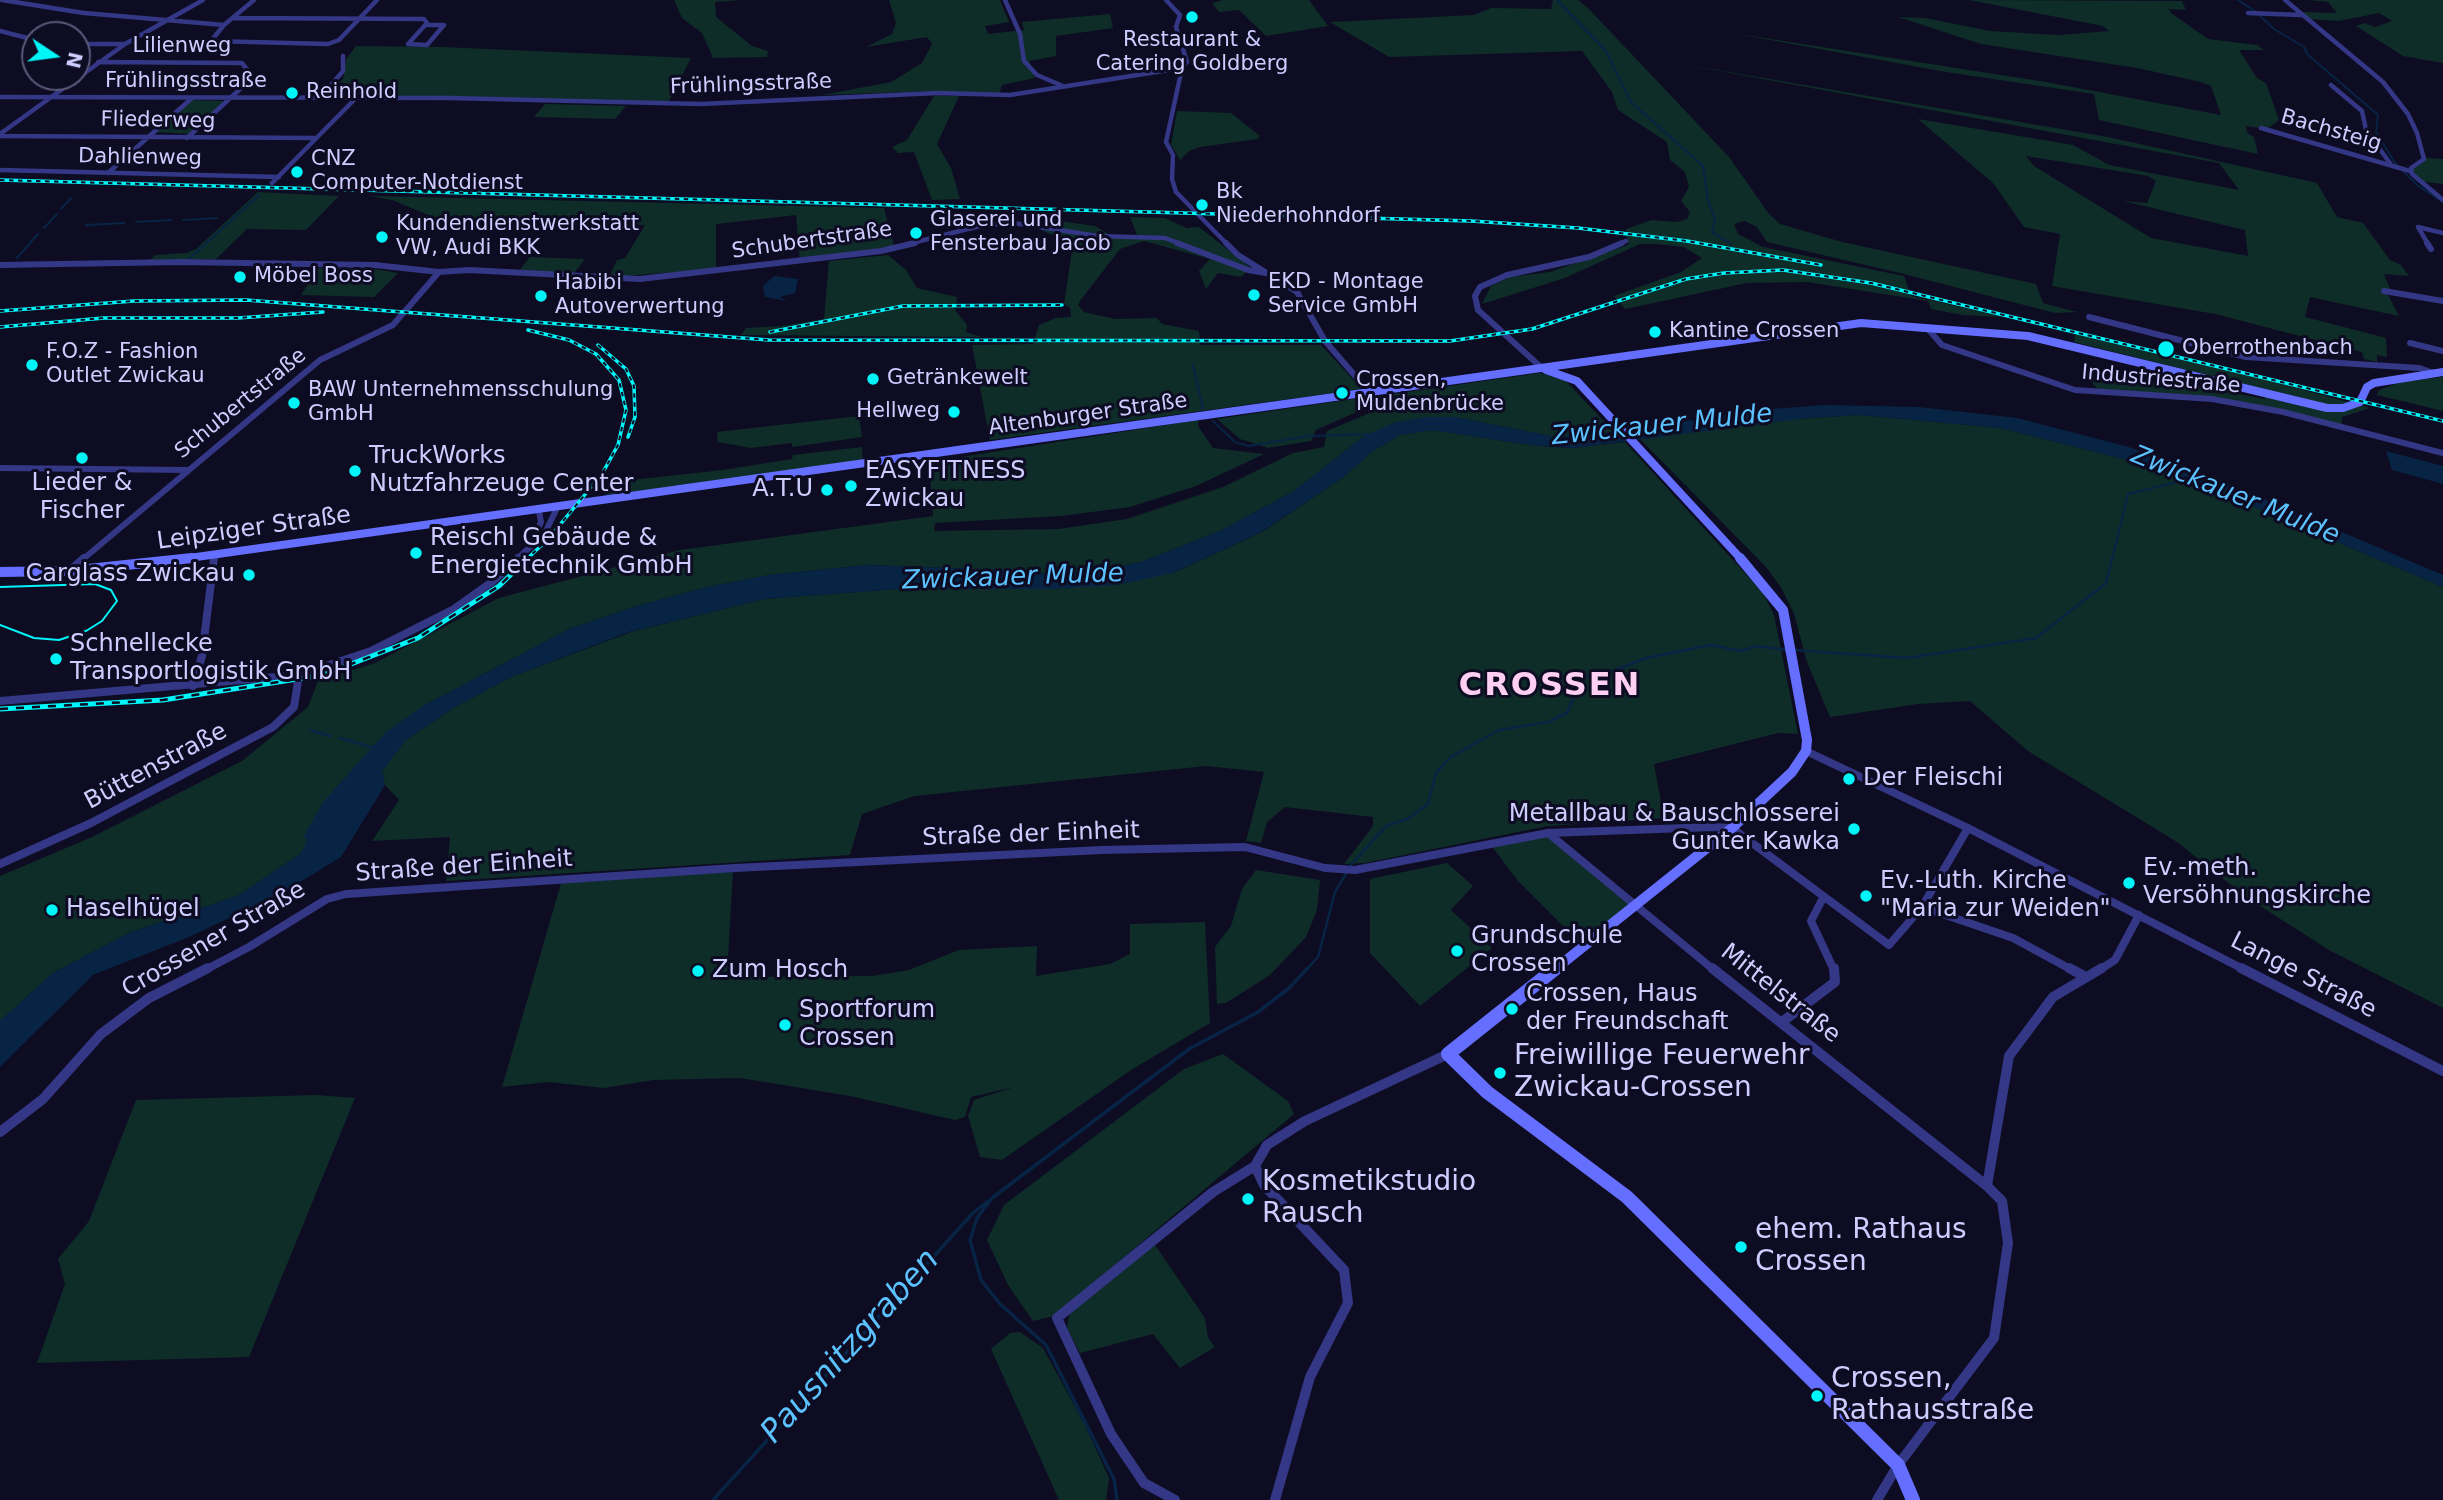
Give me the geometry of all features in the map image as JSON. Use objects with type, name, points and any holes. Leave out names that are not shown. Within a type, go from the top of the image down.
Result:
[{"type":"street","points":[[2,0],[160,22],[224,25]]},
{"type":"street","points":[[34,6],[49,0]]},
{"type":"street","points":[[0,137],[98,62],[160,22],[203,0]]},
{"type":"street","points":[[254,0],[224,25],[211,41],[317,45],[339,40],[377,0]]},
{"type":"street","points":[[1005,0],[1020,34],[1024,61],[1037,75],[1063,86]]},
{"type":"street","points":[[1166,0],[1180,15],[1177,31],[1187,62],[1182,68],[1166,142],[1173,155],[1172,179],[1176,192],[1224,243],[1297,292],[1325,341],[1370,393]]},
{"type":"street","points":[[2285,0],[2376,75],[2410,117],[2424,159],[2410,170],[2420,184],[2443,200]]},
{"type":"street","points":[[2248,13],[2301,15]]},
{"type":"street","points":[[233,18],[424,19],[426,25]]},
{"type":"street","points":[[426,25],[444,25],[427,45],[408,44],[425,26],[426,25]]},
{"type":"street","points":[[0,31],[21,36]]},
{"type":"street","points":[[91,44],[125,44]]},
{"type":"street","points":[[320,98],[343,71],[343,56]]},
{"type":"street","name":"Lilienweg","points":[[98,62],[242,63],[254,75],[187,138]]},
{"type":"street","name":"Frühlingsstraße","points":[[0,97],[356,98],[657,105],[937,93],[1010,94],[1182,68]]},
{"type":"street","name":"Bachsteig","points":[[2331,85],[2362,111],[2364,126],[2397,167]]},
{"type":"street","points":[[108,173],[192,97]]},
{"type":"street","points":[[272,183],[356,98]]},
{"type":"street","name":"Bachsteig","points":[[2261,128],[2410,170]]},
{"type":"street","name":"Fliederweg","points":[[0,137],[150,135],[187,138],[315,138]]},
{"type":"street","name":"Dahlienweg","points":[[0,170],[278,177]]},
{"type":"street","name":"Schubertstraße","points":[[0,265],[168,262],[375,265],[439,272],[469,270],[639,279],[881,251],[980,226],[1013,223],[1098,236],[1165,238],[1248,270],[1266,273]]},
{"type":"street","points":[[2431,249],[2418,228],[2443,233]]},
{"type":"street","points":[[1175,1500],[1144,1483],[1111,1434],[1057,1318],[1213,1192],[1255,1166],[1267,1145],[1306,1121],[1448,1054],[1732,828],[1792,772],[1805,751],[1807,740],[1788,627],[1783,610],[1771,592],[1577,381],[1544,369],[1478,310],[1475,296],[1480,286],[1507,275],[1589,257],[1626,241]]},
{"type":"street","name":"Schubertstraße","points":[[69,571],[320,360],[393,325],[439,272]]},
{"type":"street","points":[[2384,291],[2443,301]]},
{"type":"street","points":[[2089,317],[2246,357],[2419,368],[2439,372]]},
{"type":"street","name":"Altenburger Straße","points":[[638,498],[1850,324],[2028,336],[2327,408],[2343,408],[2360,402],[2367,387],[2374,383],[2439,372]]},
{"type":"street","name":"Industriestraße","points":[[1928,329],[1942,345],[2075,390],[2212,399],[2283,412],[2443,453]]},
{"type":"street","points":[[2410,343],[2443,351]]},
{"type":"street","points":[[1577,381],[1577,371],[1588,362]]},
{"type":"street","points":[[0,468],[188,470]]},
{"type":"street","name":"Leipziger Straße","points":[[0,572],[69,571],[214,556],[638,498]]},
{"type":"street","name":"Büttenstraße","points":[[0,701],[193,686],[299,674],[371,651],[423,626],[492,582],[545,533],[557,509]]},
{"type":"street","name":"Büttenstraße","points":[[526,551],[541,522],[539,511]]},
{"type":"street","points":[[193,686],[202,656],[214,556]]},
{"type":"street","name":"Büttenstraße","points":[[0,864],[91,823],[273,727],[294,707],[299,674]]},
{"type":"street","name":"Lange Straße","points":[[1805,751],[1968,828],[2443,1071]]},
{"type":"street","points":[[1732,828],[1889,945],[1922,907],[1968,828]]},
{"type":"street","name":"Straße der Einheit","points":[[327,899],[346,894],[735,868],[1102,850],[1245,847],[1339,869],[1355,870],[1548,833],[1732,828]]},
{"type":"street","name":"Mittelstraße","points":[[1548,833],[1633,905],[1987,1186]]},
{"type":"street","points":[[1782,1022],[1835,982],[1836,973],[1811,921],[1823,898]]},
{"type":"street","name":"Crossener Straße","points":[[0,1132],[43,1099],[101,1034],[149,998],[249,947],[327,899]]},
{"type":"street","points":[[1922,907],[2013,938],[2086,977]]},
{"type":"street","points":[[1877,1500],[1898,1465],[1994,1338],[2008,1243],[2002,1201],[1987,1186],[2010,1056],[2053,998],[2115,960],[2139,915]]},
{"type":"street","points":[[1448,1054],[1487,1092],[1627,1197],[1898,1465],[1913,1500]]},
{"type":"street","points":[[1255,1166],[1264,1185],[1344,1270],[1348,1303],[1310,1377],[1275,1500]]},
{"type":"green space","points":[[674,0],[741,0],[715,2],[716,17],[752,46],[768,51],[767,57],[713,58],[702,33],[682,18]]},
{"type":"green space","points":[[889,0],[1000,0],[1009,22],[985,26],[988,34],[1024,30],[1022,22],[1110,14],[1113,28],[1056,36],[1056,56],[1029,61],[1035,78],[1002,85],[999,94],[934,91],[822,95],[891,82],[922,63],[932,44],[927,37],[866,47],[892,34],[896,23]]},
{"type":"green space","points":[[1223,0],[1309,0],[1328,26],[1266,36],[1239,10],[1219,12],[1212,3]]},
{"type":"green space","points":[[1553,0],[1578,0],[1588,8],[1729,157],[1769,214],[1780,224],[1842,242],[2036,284],[2043,303],[2077,312],[2055,313],[1767,242],[1757,227],[1745,221],[1734,224],[1738,234],[1763,247],[1904,276],[1911,296],[2004,317],[1963,315],[1931,309],[1928,301],[1807,282],[1747,283],[1625,309],[1614,296],[1681,272],[1702,258],[1684,247],[1656,244],[1640,244],[1565,278],[1482,304],[1491,286],[1510,277],[1550,272],[1628,245],[1626,229],[1652,220],[1676,222],[1687,219],[1690,212],[1681,201],[1689,187],[1685,172],[1670,160],[1667,142],[1618,110],[1612,92],[1582,51],[1389,57],[1330,22],[1474,15],[1491,8],[1551,9]]},
{"type":"green space","points":[[1969,0],[2182,1],[2186,10],[2169,9],[2171,13],[2208,39],[2257,45],[2264,50],[2239,50],[2257,78],[2266,83],[2279,120],[2267,129],[2246,126],[2247,133],[2254,137],[2258,154],[2099,120],[2094,94],[1946,72],[1732,33],[2046,82],[2221,115],[2211,86],[2201,82],[2137,68],[1981,44],[1898,17],[1925,18],[1990,31],[2059,35],[2109,31],[2103,26]]},
{"type":"green space","points":[[2309,0],[2443,0],[2443,63],[2403,56],[2356,26],[2365,23],[2375,27],[2392,21],[2379,13],[2339,21],[2308,19],[2300,12],[2337,13],[2328,2]]},
{"type":"green space","points":[[356,46],[691,58],[668,103],[326,96],[343,79],[346,59]]},
{"type":"green space","points":[[1676,63],[2108,137],[2317,183],[2337,217],[2363,223],[2390,260],[2401,265],[2409,276],[2384,274],[2390,289],[2387,293],[2399,316],[2310,297],[2305,317],[2386,338],[2387,357],[2377,355],[2377,362],[2364,359],[2362,352],[2215,314],[2052,286],[2060,234],[2024,227],[1993,183],[1918,119],[2073,145],[2109,165],[2239,190],[2219,163]],"holes":[[[2026,156],[2148,176],[2156,181],[2147,203],[2123,201],[2245,230],[2248,256],[2151,238],[2034,166]]]},
{"type":"green space","points":[[934,96],[959,96],[937,144],[951,168],[960,199],[932,200],[914,152],[898,153],[892,147],[907,140]]},
{"type":"green space","points":[[191,100],[224,101],[189,134],[157,132]]},
{"type":"green space","points":[[545,104],[626,106],[615,119],[534,117]]},
{"type":"green space","points":[[1177,111],[1231,113],[1260,136],[1257,139],[1200,147],[1189,151],[1180,160],[1171,145]]},
{"type":"green space","points":[[2426,158],[2443,159],[2443,184],[2419,181],[2412,172],[2413,168]]},
{"type":"green space","points":[[258,192],[339,196],[306,230],[247,229],[216,259],[150,260],[155,255],[187,253],[196,249]]},
{"type":"green space","points":[[370,196],[884,208],[894,246],[800,261],[796,215],[716,224],[716,269],[609,277],[617,260],[625,258],[645,225],[468,220],[464,224],[438,219],[392,200]]},
{"type":"green space","points":[[1130,217],[1165,218],[1187,228],[1199,227],[1251,268],[1241,277],[1218,273],[1206,289],[1199,271],[1210,259],[1144,241],[1120,249],[1080,301],[1078,305],[1084,312],[1115,319],[1157,318],[1162,324],[1199,331],[1200,345],[1321,345],[1362,389],[990,440],[972,345],[1033,344],[1039,325],[1056,318],[1071,317],[1070,308],[1064,304],[1073,244],[1039,229],[1052,220],[1095,226],[1112,236],[1137,235]]},
{"type":"green space","points":[[888,255],[906,270],[917,288],[957,297],[955,310],[967,325],[966,332],[981,337],[741,335],[746,328],[782,326],[824,319],[829,261]]},
{"type":"green space","points":[[530,257],[585,259],[572,276],[518,272]]},
{"type":"green space","points":[[319,268],[375,269],[398,273],[374,297],[301,295]]},
{"type":"green space","points":[[2075,334],[2370,408],[2342,417],[2342,425],[2230,400],[2100,391],[2093,384],[2091,375],[2185,384],[2265,399],[2264,389],[2074,342]]},
{"type":"green space","points":[[1540,373],[1564,379],[1614,432],[1556,437],[1455,417],[1363,437],[1294,491],[1222,530],[1141,562],[1096,571],[1032,574],[1005,570],[867,565],[769,575],[703,588],[569,629],[423,706],[300,854],[239,895],[129,933],[53,973],[0,1021],[0,876],[92,837],[242,761],[308,707],[318,681],[375,663],[499,598],[680,550],[933,516],[929,462],[1198,420],[1198,426],[1213,448],[1264,454],[1196,486],[1130,507],[1061,516],[935,523],[934,531],[1058,529],[1127,519],[1223,487],[1293,453],[1324,447],[1327,431],[1384,407],[1379,396]]},
{"type":"green space","points":[[2443,377],[2443,411],[2377,395],[2379,390],[2401,382]]},
{"type":"green space","points":[[1367,397],[1372,405],[1316,430],[1311,441],[1268,448],[1240,439],[1217,419]]},
{"type":"green space","points":[[1861,415],[2001,428],[2139,463],[2198,483],[2443,587],[2443,1008],[2329,950],[2246,897],[2177,842],[2028,751],[1970,701],[1918,704],[1830,717],[1807,662],[1794,614],[1782,589],[1767,568],[1640,439],[1759,421]]},
{"type":"green space","points":[[859,416],[862,437],[792,447],[792,443],[751,448],[718,442],[717,432]]},
{"type":"green space","points":[[1432,430],[1538,446],[1573,448],[1625,442],[1763,593],[1774,615],[1798,734],[1778,733],[1654,764],[1664,818],[1547,826],[1365,863],[1344,864],[1373,826],[1373,817],[1285,807],[1267,822],[1261,843],[1246,841],[1264,772],[1206,766],[914,796],[862,814],[850,855],[446,881],[450,837],[372,841],[399,800],[385,785],[382,771],[406,740],[453,708],[511,677],[634,631],[764,599],[897,589],[1046,589],[1173,573],[1262,532],[1345,476],[1371,452],[1400,435]]},
{"type":"green space","points":[[862,447],[863,462],[606,497],[607,490],[622,481],[723,470],[792,459],[793,455]]},
{"type":"green space","points":[[1548,833],[1633,905],[1582,945],[1518,881],[1490,844]]},
{"type":"green space","points":[[1447,863],[1473,886],[1451,910],[1492,948],[1420,1006],[1370,953],[1370,879]]},
{"type":"green space","points":[[1256,870],[1320,880],[1317,910],[1306,937],[1270,975],[1226,1003],[1217,1004],[1215,947],[1231,926],[1242,889]]},
{"type":"green space","name":"Sportforum Crossen","points":[[733,871],[727,977],[872,976],[909,970],[959,950],[1037,946],[1036,976],[1110,964],[1130,954],[1130,924],[1205,922],[1210,1023],[1131,1070],[1002,1160],[980,1157],[968,1116],[974,1100],[1014,1087],[971,1097],[965,1117],[955,1120],[850,1096],[740,1078],[654,1080],[604,1088],[548,1082],[502,1087],[562,880]]},
{"type":"green space","points":[[1223,1054],[1288,1101],[1294,1114],[1054,1316],[1033,1321],[1008,1285],[987,1240],[1004,1205],[1184,1069]]},
{"type":"green space","points":[[317,1095],[355,1098],[249,1357],[37,1363],[65,1284],[58,1259],[89,1221],[136,1100]]},
{"type":"green space","points":[[1153,1242],[1205,1318],[1208,1338],[1215,1347],[1180,1368],[1153,1334],[1080,1353],[1067,1328],[1070,1312]]},
{"type":"green space","points":[[1020,1332],[1043,1348],[1084,1423],[1109,1478],[1106,1500],[1059,1500],[991,1349],[1010,1333]]},
{"type":"water","points":[[774,276],[798,279],[795,293],[780,297],[787,301],[765,297],[763,286]]},
{"type":"water","name":"Zwickauer Mulde","points":[[1824,405],[1918,407],[2017,418],[2129,447],[2231,485],[2443,575],[2443,587],[2198,483],[2139,463],[2001,428],[1861,415],[1807,418],[1573,448],[1538,446],[1432,430],[1400,435],[1371,452],[1345,476],[1261,532],[1173,573],[1117,585],[1052,589],[897,589],[764,599],[629,632],[511,677],[453,708],[406,740],[382,771],[385,785],[341,857],[282,893],[189,937],[93,975],[0,1067],[0,1021],[53,973],[129,933],[239,895],[300,854],[307,842],[304,836],[323,802],[386,732],[423,706],[569,629],[703,588],[769,575],[867,565],[1005,570],[1032,574],[1096,571],[1141,562],[1222,530],[1294,491],[1363,437],[1393,423],[1425,417],[1455,417],[1556,437],[1600,434],[1759,410]]},
{"type":"water","points":[[2386,451],[2443,466],[2443,484],[2392,470]]},
{"type":"waterway","points":[[1557,0],[1606,51],[1631,102],[1703,166],[1708,201],[1715,219],[1712,232],[1731,244]]},
{"type":"waterway","points":[[2238,0],[2255,11]]},
{"type":"waterway","points":[[2258,14],[2274,29],[2304,47],[2308,55],[2378,115],[2376,132],[2395,163],[2417,185],[2443,202]]},
{"type":"waterway","points":[[189,259],[259,195]]},
{"type":"waterway","points":[[61,209],[71,198]]},
{"type":"waterway","points":[[44,228],[57,214]]},
{"type":"waterway","points":[[183,220],[217,218]]},
{"type":"waterway","points":[[136,222],[172,220]]},
{"type":"waterway","points":[[86,225],[124,223]]},
{"type":"waterway","points":[[17,258],[38,234]]},
{"type":"waterway","points":[[1193,365],[1203,409]]},
{"type":"waterway","points":[[1213,421],[1235,442],[1248,446],[1309,436],[1371,434]]},
{"type":"waterway","name":"Zwickauer Mulde","points":[[2112,560],[2128,494],[2189,479]]},
{"type":"waterway","points":[[1794,650],[1907,658],[2036,638],[2106,583],[2112,558]]},
{"type":"waterway","points":[[1350,866],[1386,826],[1409,818],[1428,804],[1436,773],[1451,757],[1499,730],[1548,722],[1567,713],[1582,678],[1598,672],[1610,672],[1646,658],[1710,645],[1741,651],[1756,646],[1787,650]]},
{"type":"waterway","points":[[310,730],[330,736]]},
{"type":"waterway","points":[[340,738],[374,748]]},
{"type":"waterway","points":[[1306,970],[1318,957],[1335,892],[1347,872]]},
{"type":"waterway","points":[[1117,1500],[1114,1479],[1046,1345],[1000,1304],[981,1280],[970,1240],[977,1218],[992,1198],[1189,1049],[1258,1012],[1288,989],[1308,968]]},
{"type":"waterway","name":"Pausnitzgraben","points":[[713,1500],[973,1213],[988,1201]]},
{"type":"tram line","points":[[0,587],[95,584],[111,590],[117,601],[102,621],[86,631],[59,640],[34,638],[0,625]]},
{"type":"railway","points":[[0,180],[1471,221],[1578,228],[1687,241],[1821,265]]},
{"type":"railway","points":[[0,311],[134,301],[246,300],[769,340],[1450,341],[1532,329],[1686,279],[1724,273],[1783,270],[1871,283],[2443,421]]},
{"type":"railway","points":[[770,332],[903,306],[1062,305]]},
{"type":"railway","points":[[0,327],[104,318],[238,318],[323,312]]},
{"type":"railway","points":[[526,560],[549,538],[602,474],[618,445],[626,410],[619,380],[596,354],[569,340],[528,330]]},
{"type":"railway","points":[[598,345],[626,369],[634,386],[635,417],[628,437]]},
{"type":"railway","points":[[0,709],[163,700],[323,675],[418,638],[499,586],[528,558]]},
{"type":"place","name":"Restaurant & Catering Goldberg","points":[[1192,17]]},
{"type":"place","name":"Reinhold","points":[[292,93]]},
{"type":"place","name":"CNZ Computer-Notdienst","points":[[297,172]]},
{"type":"place","name":"Bk Niederhohndorf","points":[[1202,205]]},
{"type":"place","name":"Glaserei und Fensterbau Jacob","points":[[916,233]]},
{"type":"place","name":"Kundendienstwerkstatt VW, Audi BKK","points":[[382,237]]},
{"type":"place","name":"Möbel Boss","points":[[240,277]]},
{"type":"place","name":"EKD - Montage Service GmbH","points":[[1254,295]]},
{"type":"place","name":"Habibi Autoverwertung","points":[[541,296]]},
{"type":"place","name":"Kantine Crossen","points":[[1655,332]]},
{"type":"place","name":"Oberrothenbach","points":[[2166,349]]},
{"type":"place","name":"F.O.Z - Fashion Outlet Zwickau","points":[[32,365]]},
{"type":"place","name":"Getränkewelt","points":[[873,379]]},
{"type":"place","name":"Crossen, Muldenbrücke","points":[[1342,393]]},
{"type":"place","name":"BAW Unternehmensschulung GmbH","points":[[294,403]]},
{"type":"place","name":"Hellweg","points":[[954,412]]},
{"type":"place","name":"Lieder & Fischer","points":[[82,458]]},
{"type":"place","name":"TruckWorks Nutzfahrzeuge Center","points":[[355,471]]},
{"type":"place","name":"EASYFITNESS Zwickau","points":[[851,486]]},
{"type":"place","name":"A.T.U","points":[[827,490]]},
{"type":"place","name":"Reischl Gebäude & Energietechnik GmbH","points":[[416,553]]},
{"type":"place","name":"Carglass Zwickau","points":[[249,575]]},
{"type":"place","name":"Schnellecke Transportlogistik GmbH","points":[[56,659]]},
{"type":"place","name":"Der Fleischi","points":[[1849,779]]},
{"type":"place","name":"Metallbau & Bauschlosserei Gunter Kawka","points":[[1854,829]]},
{"type":"place","name":"Ev.-meth. Versöhnungskirche","points":[[2129,883]]},
{"type":"place","name":"Ev.-Luth. Kirche \"Maria zur Weiden\"","points":[[1866,896]]},
{"type":"place","name":"Haselhügel","points":[[52,910]]},
{"type":"place","name":"Grundschule Crossen","points":[[1457,951]]},
{"type":"place","name":"Zum Hosch","points":[[698,971]]},
{"type":"place","name":"Crossen, Haus der Freundschaft","points":[[1512,1009]]},
{"type":"place","name":"Sportforum Crossen","points":[[785,1025]]},
{"type":"place","name":"Freiwillige Feuerwehr Zwickau-Crossen","points":[[1500,1073]]},
{"type":"place","name":"Kosmetikstudio Rausch","points":[[1248,1199]]},
{"type":"place","name":"ehem. Rathaus Crossen","points":[[1741,1247]]},
{"type":"place","name":"Crossen, Rathausstraße","points":[[1817,1396]]},
{"type":"district","name":"CROSSEN","points":[[1550,687]]}]
